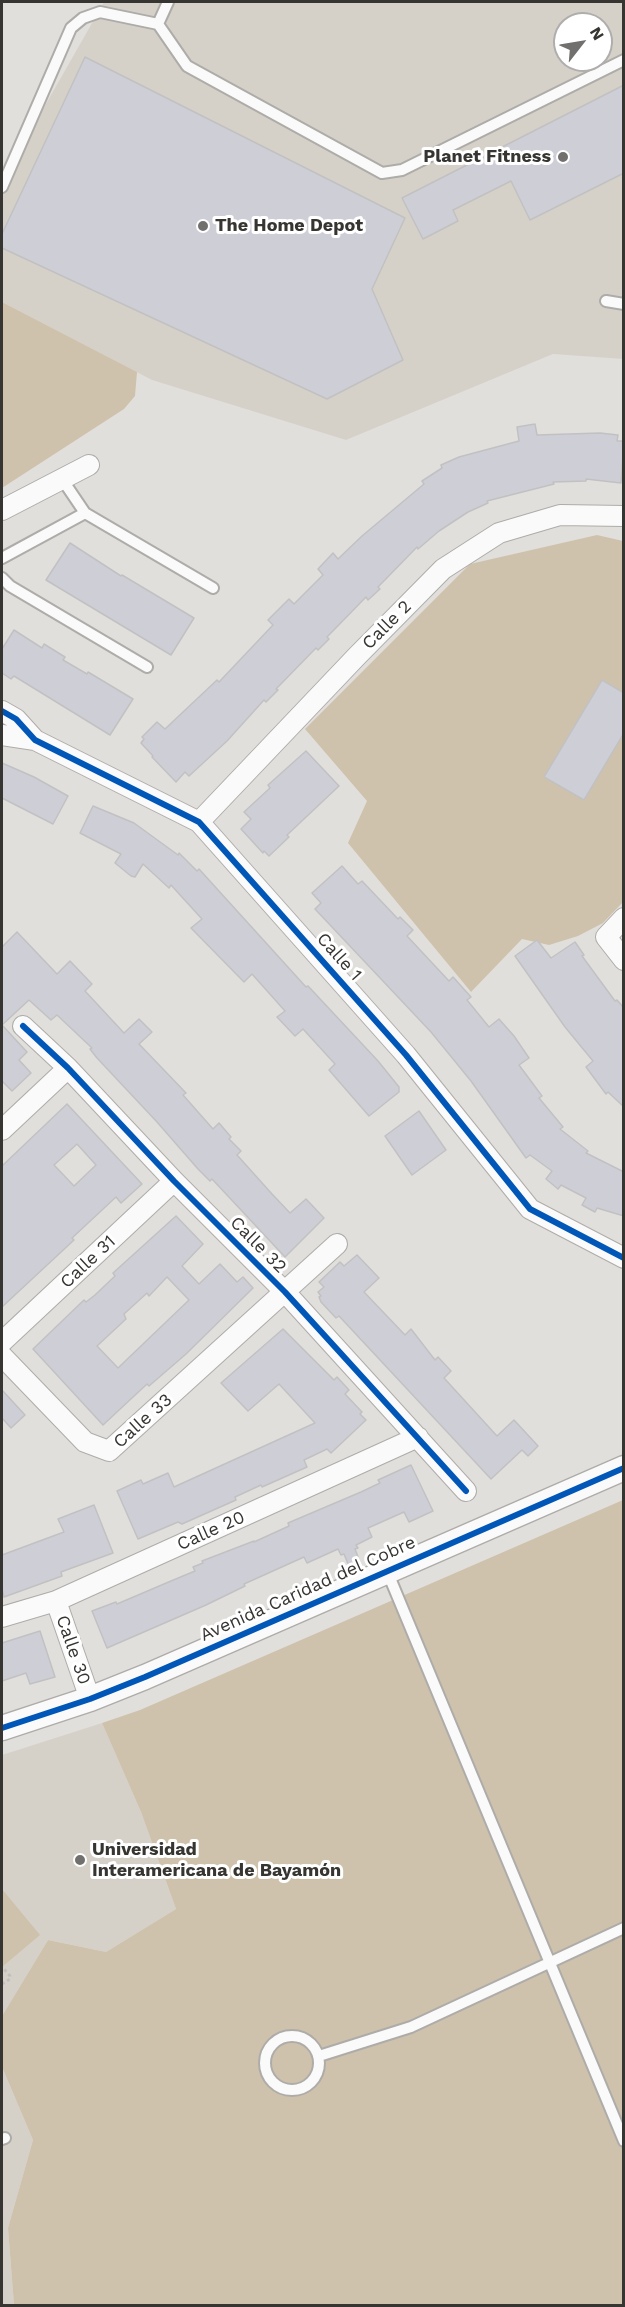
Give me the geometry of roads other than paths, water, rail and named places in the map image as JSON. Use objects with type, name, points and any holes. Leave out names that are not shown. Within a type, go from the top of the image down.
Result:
[{"type":"street","points":[[2,510],[89,465]]},
{"type":"street","name":"Calle 2","points":[[199,822],[443,569],[499,533],[560,515],[624,516]]},
{"type":"street","name":"Calle 1","points":[[2,711],[16,719],[35,740]]},
{"type":"street","name":"Calle 1","points":[[2,735],[35,740],[199,822],[406,1055],[530,1209],[620,1258],[624,1258]]},
{"type":"street","points":[[623,919],[606,937],[624,960]]},
{"type":"street","name":"Calle 32","points":[[23,1026],[68,1068],[174,1181],[285,1292],[466,1491]]},
{"type":"street","points":[[2,1130],[68,1068]]},
{"type":"street","name":"Calle 31","points":[[2,1342],[174,1181]]},
{"type":"street","points":[[285,1292],[337,1244]]},
{"type":"street","name":"Calle 33","points":[[2,1356],[85,1442],[109,1451],[285,1292]]},
{"type":"street","name":"Calle 20","points":[[2,1617],[56,1601],[418,1437]]},
{"type":"street","name":"Avenida Caridad del Cobre","points":[[2,1728],[90,1699],[624,1468]]},
{"type":"street","name":"Calle 30","points":[[56,1601],[90,1699]]},
{"type":"lane","points":[[158,24],[168,2]]},
{"type":"lane","points":[[2,187],[71,28],[83,18],[100,12],[158,24],[187,66],[382,173],[402,170],[624,60]]},
{"type":"lane","points":[[606,301],[624,304]]},
{"type":"lane","points":[[62,479],[85,513],[213,588]]},
{"type":"lane","points":[[2,558],[85,513]]},
{"type":"lane","points":[[2,578],[10,586],[147,667]]},
{"type":"lane","points":[[387,1571],[624,2142]]},
{"type":"lane","points":[[319,2056],[411,2026],[624,1928]]},
{"type":"lane","points":[[291,2036],[308,2041],[319,2056],[320,2065],[314,2081],[299,2090],[282,2089],[275,2085],[265,2069],[268,2050],[274,2043],[291,2036]]},
{"type":"place","name":"Planet Fitness","points":[[563,157]]},
{"type":"place","name":"The Home Depot","points":[[203,226]]},
{"type":"place","name":"Universidad Interamericana de Bayamón","points":[[80,1860]]}]
